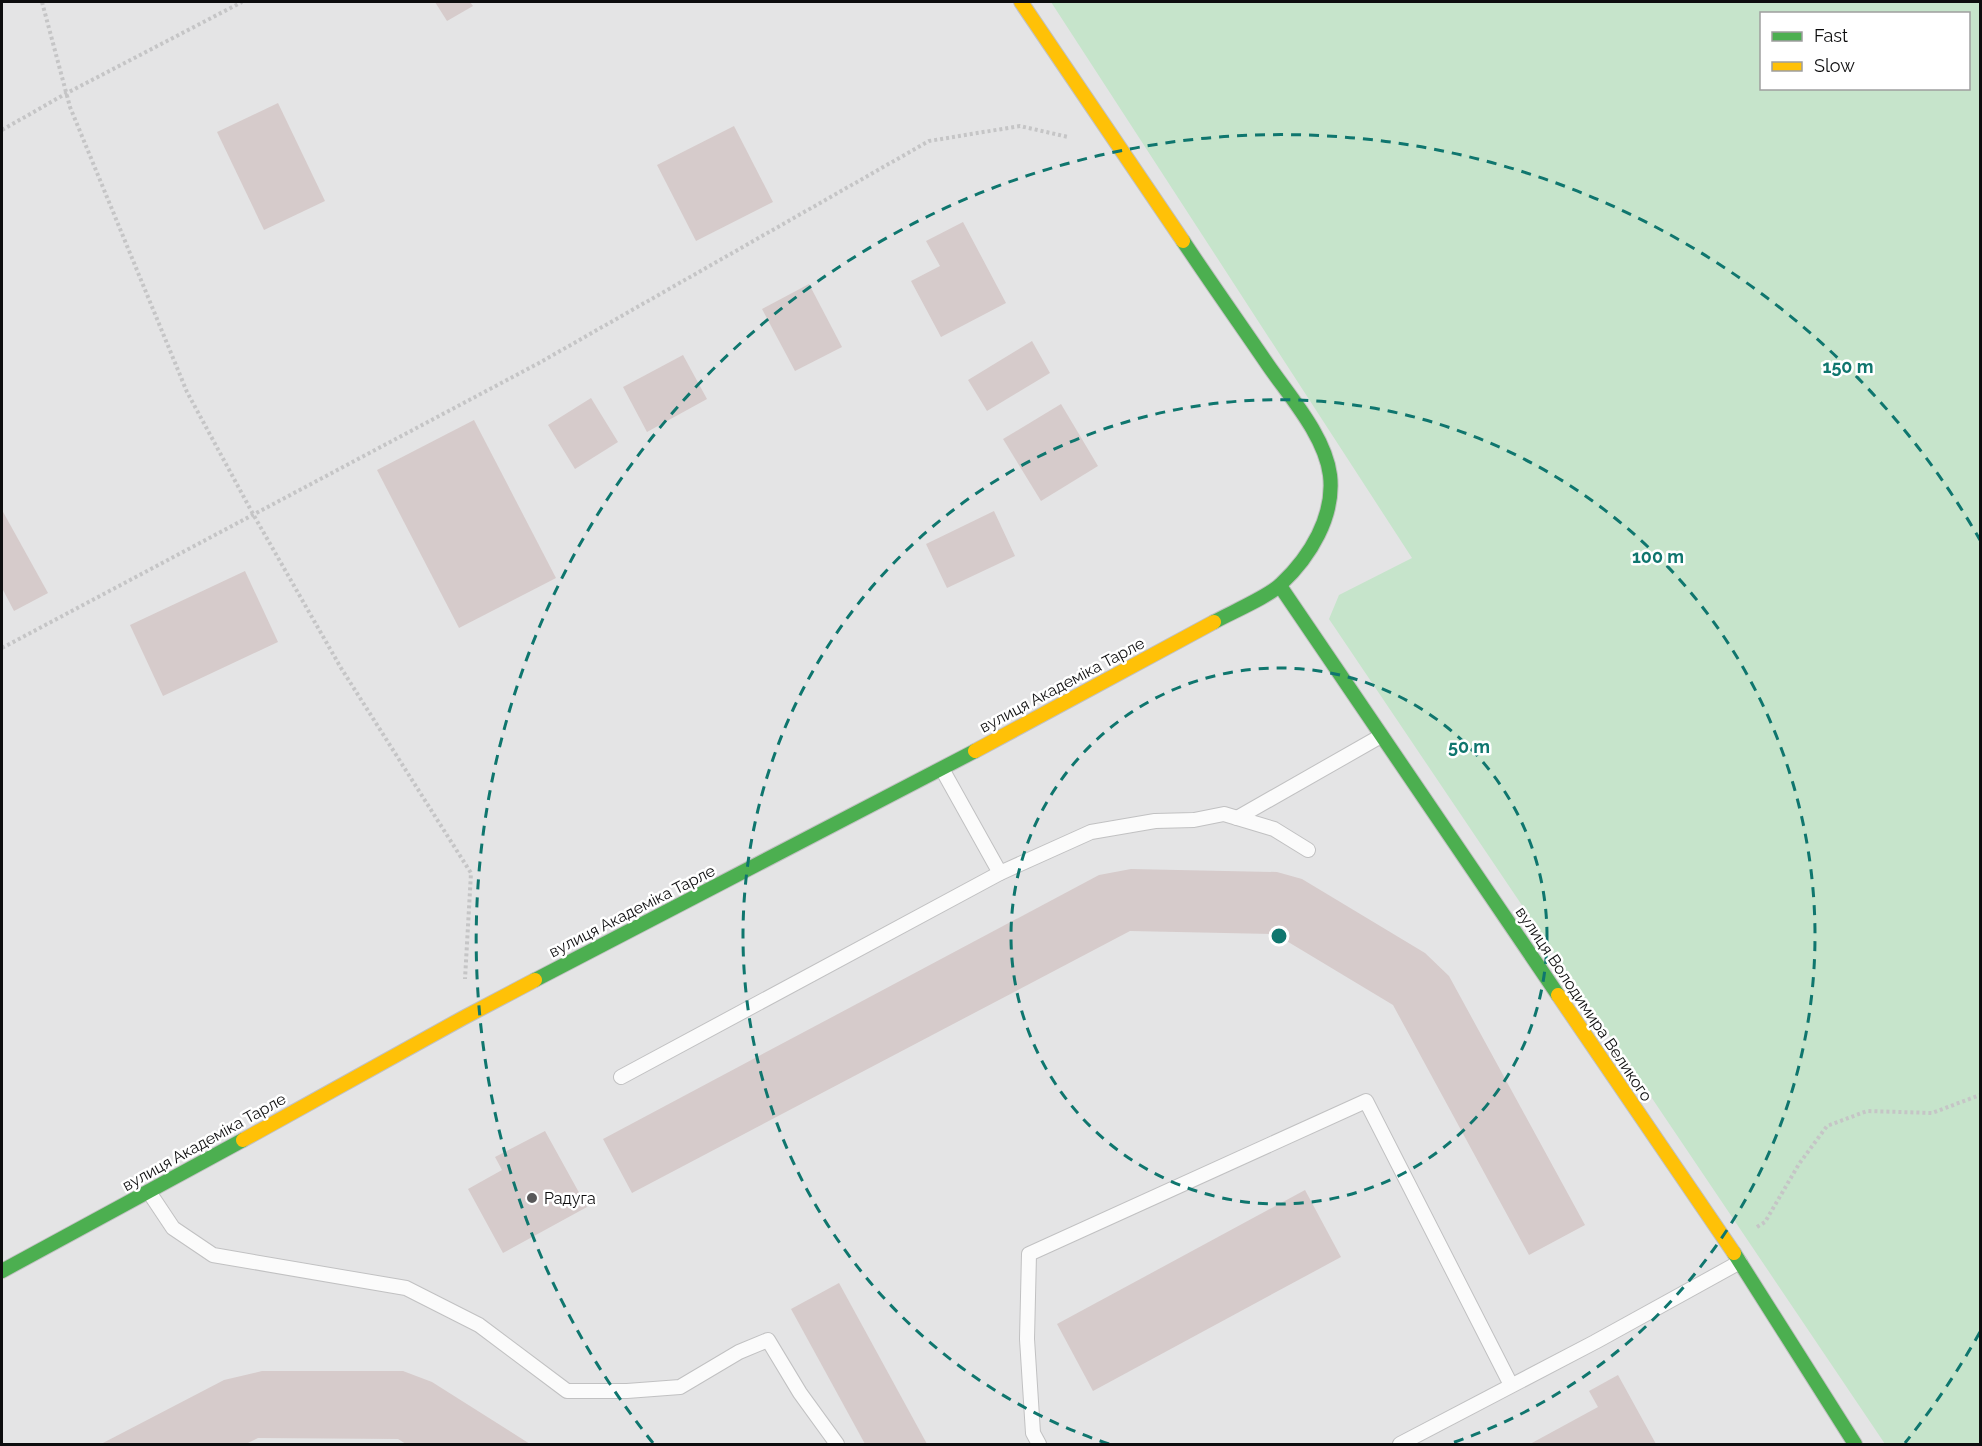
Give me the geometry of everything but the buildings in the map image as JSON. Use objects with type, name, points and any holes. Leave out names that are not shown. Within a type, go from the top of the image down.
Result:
[{"type":"street","points":[[1021,2],[1119,149],[1317,436],[1330,475],[1331,493],[1327,514],[1303,559],[1280,586]]},
{"type":"street","name":"вулиця Володимира Великого","points":[[1280,586],[1728,1244],[1855,1444]]},
{"type":"street","name":"вулиця Академіка Тарле","points":[[2,1271],[463,1018],[942,768],[1280,586]]},
{"type":"lane","points":[[1237,818],[1382,736]]},
{"type":"lane","points":[[942,768],[1000,873]]},
{"type":"lane","points":[[621,1077],[1000,873],[1091,832],[1155,821],[1194,820],[1224,814],[1274,829],[1308,850]]},
{"type":"lane","points":[[1039,1444],[1033,1433],[1027,1339],[1029,1254],[1366,1101],[1511,1385]]},
{"type":"lane","points":[[149,1192],[173,1228],[213,1255],[406,1288],[479,1325],[567,1391],[627,1391],[680,1387],[739,1352],[768,1340],[800,1393],[837,1444]]},
{"type":"lane","points":[[1400,1444],[1595,1342],[1740,1262]]},
{"type":"path","points":[[42,2],[70,106],[187,392],[253,514],[341,668],[471,873],[463,1018]]},
{"type":"path","points":[[2,130],[67,93],[242,2]]},
{"type":"path","points":[[2,648],[539,363],[929,141],[1020,126],[1075,139]]},
{"type":"path","points":[[1728,1244],[1765,1222],[1799,1164],[1827,1126],[1867,1111],[1932,1113],[1980,1095]]},
{"type":"green space","points":[[1051,2],[1980,2],[1980,1444],[1885,1444],[1329,619],[1339,595],[1412,558]]},
{"type":"traffic: fast","points":[[1183,241],[1314,431],[1327,460],[1330,475],[1329,506],[1318,535],[1302,561],[1276,589],[1214,622]]},
{"type":"traffic: fast","points":[[1280,586],[1558,995]]},
{"type":"traffic: fast","points":[[535,980],[975,751]]},
{"type":"traffic: fast","points":[[2,1271],[243,1140]]},
{"type":"traffic: fast","points":[[1734,1253],[1855,1444]]},
{"type":"traffic: slow","points":[[1021,2],[1183,241]]},
{"type":"traffic: slow","points":[[975,751],[1214,622]]},
{"type":"traffic: slow","points":[[243,1140],[535,980]]},
{"type":"traffic: slow","points":[[1558,995],[1734,1253]]},
{"type":"place","name":"Радуга","points":[[532,1198]]}]
